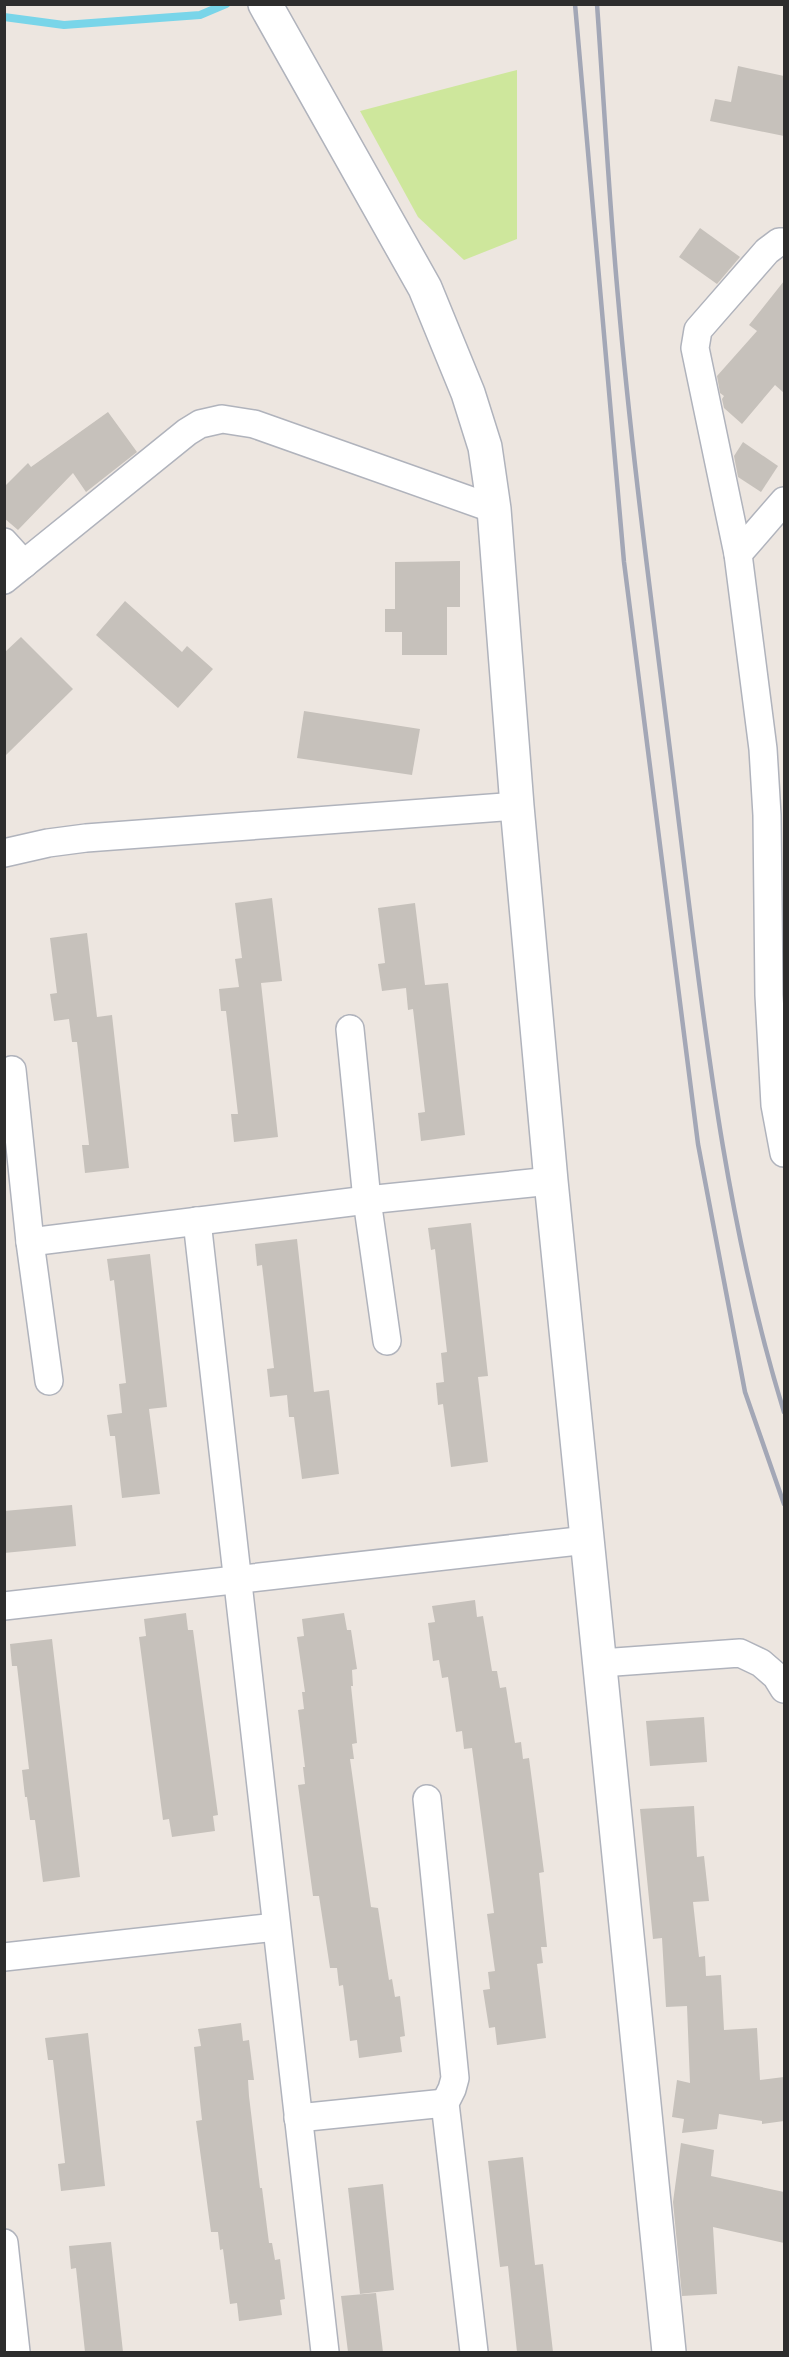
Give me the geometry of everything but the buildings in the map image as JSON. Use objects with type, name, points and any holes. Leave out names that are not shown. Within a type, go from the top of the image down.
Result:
[{"type":"main road","points":[[265,4],[426,288],[468,393],[485,447],[494,509],[517,806],[551,1181],[669,2352]]},
{"type":"street","points":[[784,242],[779,242],[767,251],[698,330],[695,348],[738,554],[763,749],[767,815],[769,995],[784,1153]]},
{"type":"street","points":[[4,542],[14,572],[188,432],[200,424],[222,419],[237,420],[280,432],[494,509]]},
{"type":"street","points":[[738,554],[784,501]]},
{"type":"street","points":[[4,853],[48,843],[86,838],[517,806]]},
{"type":"street","points":[[350,1029],[366,1200],[387,1341]]},
{"type":"street","points":[[12,1070],[30,1242],[49,1381]]},
{"type":"street","points":[[30,1242],[366,1200],[551,1181]]},
{"type":"street","points":[[197,1221],[325,2352]]},
{"type":"street","points":[[4,1606],[587,1540]]},
{"type":"street","points":[[601,1663],[740,1653],[761,1663],[776,1676],[784,1689]]},
{"type":"street","points":[[428,1799],[455,2078],[445,2103],[474,2352]]},
{"type":"street","points":[[4,1957],[276,1927]]},
{"type":"street","points":[[298,2118],[445,2103]]},
{"type":"street","points":[[4,2243],[16,2352]]},
{"type":"green space","points":[[517,70],[517,239],[464,260],[418,217],[360,111]]},
{"type":"waterway","points":[[4,17],[64,25],[200,15],[226,4]]},
{"type":"railway","points":[[575,4],[624,562],[698,1144],[745,1392],[784,1504]]},
{"type":"railway","points":[[597,4],[624,362],[707,1041],[731,1191],[746,1265],[763,1339],[784,1412]]}]
